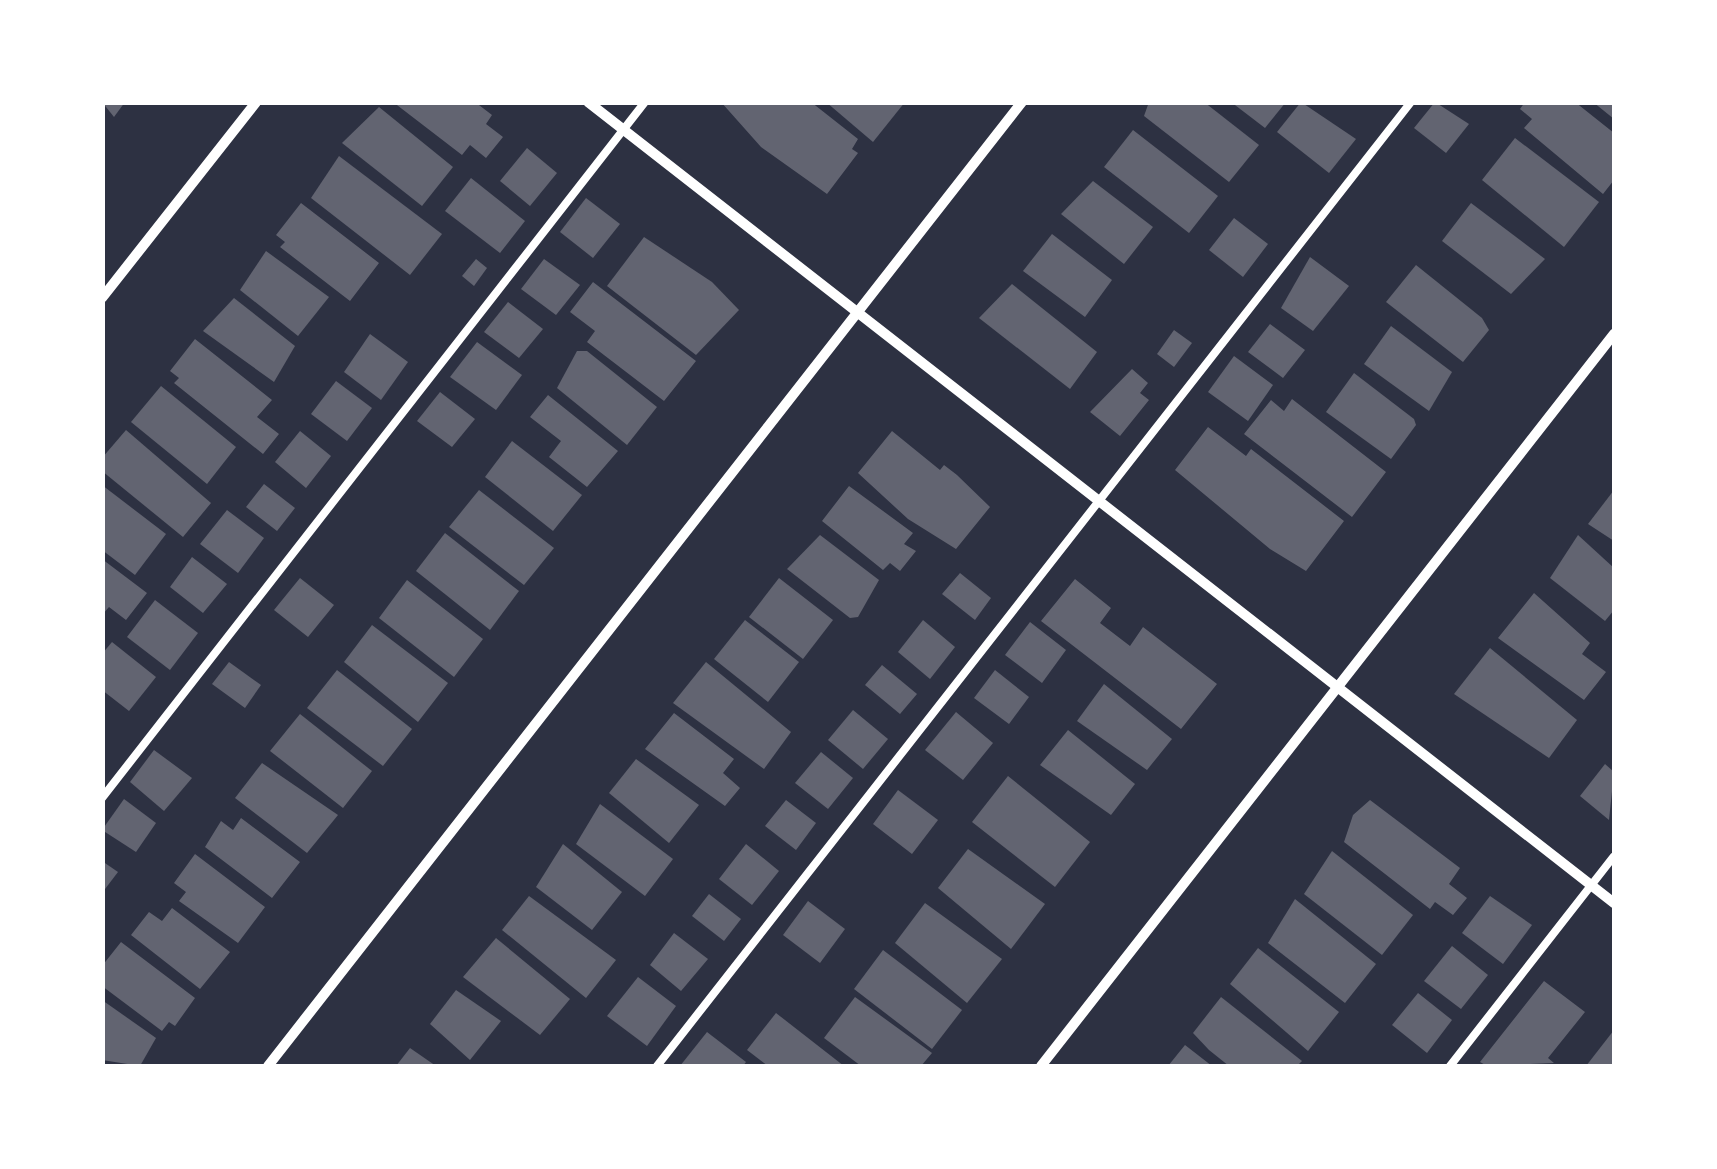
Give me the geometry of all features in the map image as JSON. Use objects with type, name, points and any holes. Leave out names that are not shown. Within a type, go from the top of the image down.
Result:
[{"type":"street","points":[[102,298],[256,102]]},
{"type":"street","points":[[588,102],[1614,903]]},
{"type":"street","points":[[268,1066],[1022,102]]},
{"type":"street","points":[[1041,1066],[1614,334]]},
{"type":"lane","points":[[102,798],[645,102]]},
{"type":"lane","points":[[657,1066],[1411,102]]},
{"type":"lane","points":[[1450,1066],[1614,856]]},
{"type":"building","points":[[102,102],[125,102],[114,117]]},
{"type":"building","points":[[393,102],[475,102],[492,115],[486,124],[503,137],[486,158],[470,145],[462,155]]},
{"type":"building","points":[[721,102],[811,102],[858,139],[852,149],[858,153],[827,194],[761,147]]},
{"type":"building","points":[[826,102],[905,102],[873,142]]},
{"type":"building","points":[[1149,102],[1204,102],[1259,145],[1229,182],[1144,116]]},
{"type":"building","points":[[1231,102],[1286,102],[1265,128]]},
{"type":"building","points":[[1301,102],[1356,139],[1329,173],[1277,132]]},
{"type":"building","points":[[1435,102],[1469,124],[1446,153],[1414,128]]},
{"type":"building","points":[[1525,102],[1575,102],[1614,133],[1614,180],[1603,194],[1524,128],[1532,119],[1520,109]]},
{"type":"building","points":[[1593,102],[1614,102],[1614,119]]},
{"type":"building","points":[[379,107],[453,167],[422,206],[342,143]]},
{"type":"building","points":[[1133,130],[1218,196],[1189,233],[1104,167]]},
{"type":"building","points":[[1515,138],[1599,202],[1564,247],[1482,180]]},
{"type":"building","points":[[527,148],[557,173],[530,206],[500,181]]},
{"type":"building","points":[[339,156],[442,234],[410,275],[311,198]]},
{"type":"building","points":[[471,178],[525,221],[500,253],[445,211]]},
{"type":"building","points":[[1093,181],[1153,227],[1124,264],[1061,214]]},
{"type":"building","points":[[586,198],[620,224],[593,258],[560,232]]},
{"type":"building","points":[[301,203],[379,263],[350,301],[280,247],[285,242],[276,235]]},
{"type":"building","points":[[1471,203],[1545,259],[1511,294],[1442,241]]},
{"type":"building","points":[[1234,218],[1268,244],[1243,277],[1209,250]]},
{"type":"building","points":[[1052,234],[1112,280],[1085,317],[1023,271]]},
{"type":"building","points":[[644,237],[712,282],[739,310],[696,355],[607,286]]},
{"type":"building","points":[[266,251],[329,297],[298,336],[240,290]]},
{"type":"building","points":[[1310,257],[1349,286],[1313,331],[1281,308]]},
{"type":"building","points":[[476,259],[487,268],[474,286],[462,276]]},
{"type":"building","points":[[544,259],[580,285],[556,315],[521,289]]},
{"type":"building","points":[[1416,265],[1482,318],[1489,330],[1463,362],[1386,302]]},
{"type":"building","points":[[593,282],[696,361],[664,401],[587,342],[595,331],[570,312]]},
{"type":"building","points":[[1012,284],[1097,352],[1070,389],[979,318]]},
{"type":"building","points":[[234,298],[295,346],[274,382],[203,331]]},
{"type":"building","points":[[508,302],[543,329],[519,358],[484,332]]},
{"type":"building","points":[[1270,324],[1305,350],[1283,378],[1248,352]]},
{"type":"building","points":[[1391,326],[1452,372],[1429,411],[1364,364]]},
{"type":"building","points":[[1174,330],[1192,343],[1174,367],[1157,354]]},
{"type":"building","points":[[370,334],[408,362],[381,400],[344,372]]},
{"type":"building","points":[[195,339],[272,400],[257,417],[279,434],[263,454],[174,383],[179,378],[170,371]]},
{"type":"building","points":[[477,342],[522,375],[496,410],[450,377]]},
{"type":"building","points":[[577,351],[587,351],[657,407],[627,445],[557,388]]},
{"type":"building","points":[[1234,356],[1273,385],[1248,421],[1208,392]]},
{"type":"building","points":[[1132,369],[1148,383],[1140,393],[1149,400],[1120,436],[1090,412]]},
{"type":"building","points":[[1354,373],[1414,419],[1416,425],[1391,459],[1326,412]]},
{"type":"building","points":[[336,381],[372,408],[347,441],[311,414]]},
{"type":"building","points":[[161,386],[236,447],[207,484],[131,422]]},
{"type":"building","points":[[440,392],[475,419],[452,447],[417,421]]},
{"type":"building","points":[[548,395],[618,451],[587,487],[549,457],[561,441],[530,417]]},
{"type":"building","points":[[1292,399],[1386,472],[1352,517],[1244,434],[1271,400],[1284,411]]},
{"type":"building","points":[[1208,427],[1246,456],[1251,449],[1344,521],[1306,571],[1270,549],[1175,470]]},
{"type":"building","points":[[126,430],[211,503],[183,537],[102,471],[102,458]]},
{"type":"building","points":[[300,431],[331,456],[306,488],[275,462]]},
{"type":"building","points":[[892,431],[940,470],[944,465],[957,475],[990,507],[956,549],[908,519],[858,473]]},
{"type":"building","points":[[512,441],[582,495],[553,531],[485,477]]},
{"type":"building","points":[[264,484],[295,508],[277,531],[246,507]]},
{"type":"building","points":[[102,485],[166,534],[135,575],[102,550]]},
{"type":"building","points":[[849,486],[913,533],[904,544],[916,551],[900,571],[890,563],[883,570],[822,521]]},
{"type":"building","points":[[479,490],[554,548],[524,585],[449,527]]},
{"type":"building","points":[[1614,490],[1614,541],[1588,524]]},
{"type":"building","points":[[227,510],[264,538],[238,573],[200,544]]},
{"type":"building","points":[[445,533],[519,591],[490,630],[416,571]]},
{"type":"building","points":[[820,535],[879,580],[858,617],[850,618],[787,569]]},
{"type":"building","points":[[1578,535],[1614,568],[1614,610],[1605,621],[1550,578]]},
{"type":"building","points":[[192,557],[227,584],[203,613],[170,587]]},
{"type":"building","points":[[102,559],[147,593],[126,620],[109,607],[102,615]]},
{"type":"building","points":[[960,573],[991,598],[975,620],[942,594]]},
{"type":"building","points":[[300,578],[334,605],[308,637],[274,610]]},
{"type":"building","points":[[779,578],[833,620],[803,659],[749,617]]},
{"type":"building","points":[[1075,579],[1111,608],[1100,623],[1130,646],[1143,627],[1217,684],[1181,729],[1041,621]]},
{"type":"building","points":[[407,580],[483,639],[454,677],[379,618]]},
{"type":"building","points":[[1534,593],[1590,643],[1582,654],[1606,672],[1584,700],[1498,638]]},
{"type":"building","points":[[155,600],[198,633],[170,670],[127,637]]},
{"type":"building","points":[[745,620],[799,662],[768,702],[714,659]]},
{"type":"building","points":[[923,620],[955,647],[930,679],[898,652]]},
{"type":"building","points":[[1030,622],[1066,650],[1042,683],[1005,655]]},
{"type":"building","points":[[372,625],[448,683],[418,722],[344,662]]},
{"type":"building","points":[[112,642],[156,677],[129,711],[102,690],[102,654]]},
{"type":"building","points":[[1490,648],[1577,720],[1549,758],[1454,694]]},
{"type":"building","points":[[229,662],[261,685],[245,708],[212,684]]},
{"type":"building","points":[[706,662],[791,732],[764,769],[673,703]]},
{"type":"building","points":[[882,665],[917,694],[900,714],[865,685]]},
{"type":"building","points":[[337,670],[412,729],[383,766],[307,708]]},
{"type":"building","points":[[995,670],[1029,697],[1009,724],[974,698]]},
{"type":"building","points":[[1104,684],[1172,739],[1147,770],[1077,721]]},
{"type":"building","points":[[853,710],[888,739],[863,769],[828,740]]},
{"type":"building","points":[[956,712],[993,743],[963,780],[925,750]]},
{"type":"building","points":[[674,713],[734,759],[723,773],[740,788],[725,806],[645,749]]},
{"type":"building","points":[[300,714],[372,771],[343,808],[270,751]]},
{"type":"building","points":[[1068,730],[1135,784],[1111,815],[1040,765]]},
{"type":"building","points":[[154,750],[192,778],[164,811],[130,782]]},
{"type":"building","points":[[821,752],[853,778],[828,809],[795,783]]},
{"type":"building","points":[[636,759],[699,805],[669,843],[609,793]]},
{"type":"building","points":[[262,763],[338,815],[307,853],[235,798]]},
{"type":"building","points":[[1605,764],[1614,772],[1609,820],[1580,796]]},
{"type":"building","points":[[1008,776],[1090,842],[1055,887],[972,822]]},
{"type":"building","points":[[898,790],[938,820],[912,854],[873,824]]},
{"type":"building","points":[[124,799],[156,823],[136,852],[102,830]]},
{"type":"building","points":[[786,800],[816,823],[796,850],[765,826]]},
{"type":"building","points":[[1370,800],[1460,868],[1449,884],[1467,898],[1453,915],[1435,902],[1430,909],[1344,842],[1353,815]]},
{"type":"building","points":[[600,804],[673,859],[645,896],[576,844]]},
{"type":"building","points":[[241,818],[300,862],[272,898],[205,847],[221,821],[233,830]]},
{"type":"building","points":[[563,844],[622,892],[592,930],[536,887]]},
{"type":"building","points":[[746,844],[779,871],[752,905],[719,879]]},
{"type":"building","points":[[968,849],[1045,904],[1011,949],[938,888]]},
{"type":"building","points":[[1332,851],[1413,915],[1382,955],[1304,894]]},
{"type":"building","points":[[195,854],[265,907],[238,943],[179,901],[186,892],[174,883]]},
{"type":"building","points":[[102,861],[118,872],[102,893]]},
{"type":"building","points":[[709,894],[741,919],[724,941],[692,916]]},
{"type":"building","points":[[529,896],[616,960],[586,998],[502,930]]},
{"type":"building","points":[[1490,896],[1532,925],[1503,964],[1462,933]]},
{"type":"building","points":[[1295,899],[1376,964],[1345,1003],[1268,943]]},
{"type":"building","points":[[808,901],[845,929],[820,963],[783,935]]},
{"type":"building","points":[[925,903],[1002,959],[967,1003],[895,943]]},
{"type":"building","points":[[172,908],[230,952],[200,989],[131,935],[149,912],[162,921]]},
{"type":"building","points":[[674,933],[708,959],[681,991],[650,965]]},
{"type":"building","points":[[496,938],[570,999],[540,1035],[463,977]]},
{"type":"building","points":[[121,942],[195,998],[175,1026],[169,1022],[162,1031],[102,986],[102,966]]},
{"type":"building","points":[[1452,946],[1488,975],[1461,1009],[1424,981]]},
{"type":"building","points":[[1258,948],[1339,1012],[1308,1051],[1230,984]]},
{"type":"building","points":[[883,950],[962,1010],[932,1049],[854,989]]},
{"type":"building","points":[[638,977],[676,1006],[647,1046],[607,1016]]},
{"type":"building","points":[[1544,981],[1585,1012],[1548,1058],[1554,1063],[1487,1066],[1480,1062]]},
{"type":"building","points":[[456,990],[501,1021],[470,1060],[430,1024]]},
{"type":"building","points":[[1418,993],[1452,1020],[1427,1053],[1392,1025]]},
{"type":"building","points":[[855,997],[932,1053],[921,1066],[861,1066],[824,1038]]},
{"type":"building","points":[[1221,997],[1302,1061],[1297,1066],[1229,1066],[1193,1033]]},
{"type":"building","points":[[102,1000],[156,1038],[140,1066],[102,1060]]},
{"type":"building","points":[[776,1013],[844,1066],[768,1066],[747,1050]]},
{"type":"building","points":[[1614,1030],[1614,1066],[1586,1066]]},
{"type":"building","points":[[707,1032],[746,1062],[743,1066],[680,1066]]},
{"type":"building","points":[[1185,1045],[1212,1066],[1168,1066]]},
{"type":"building","points":[[410,1048],[436,1066],[396,1066]]}]
